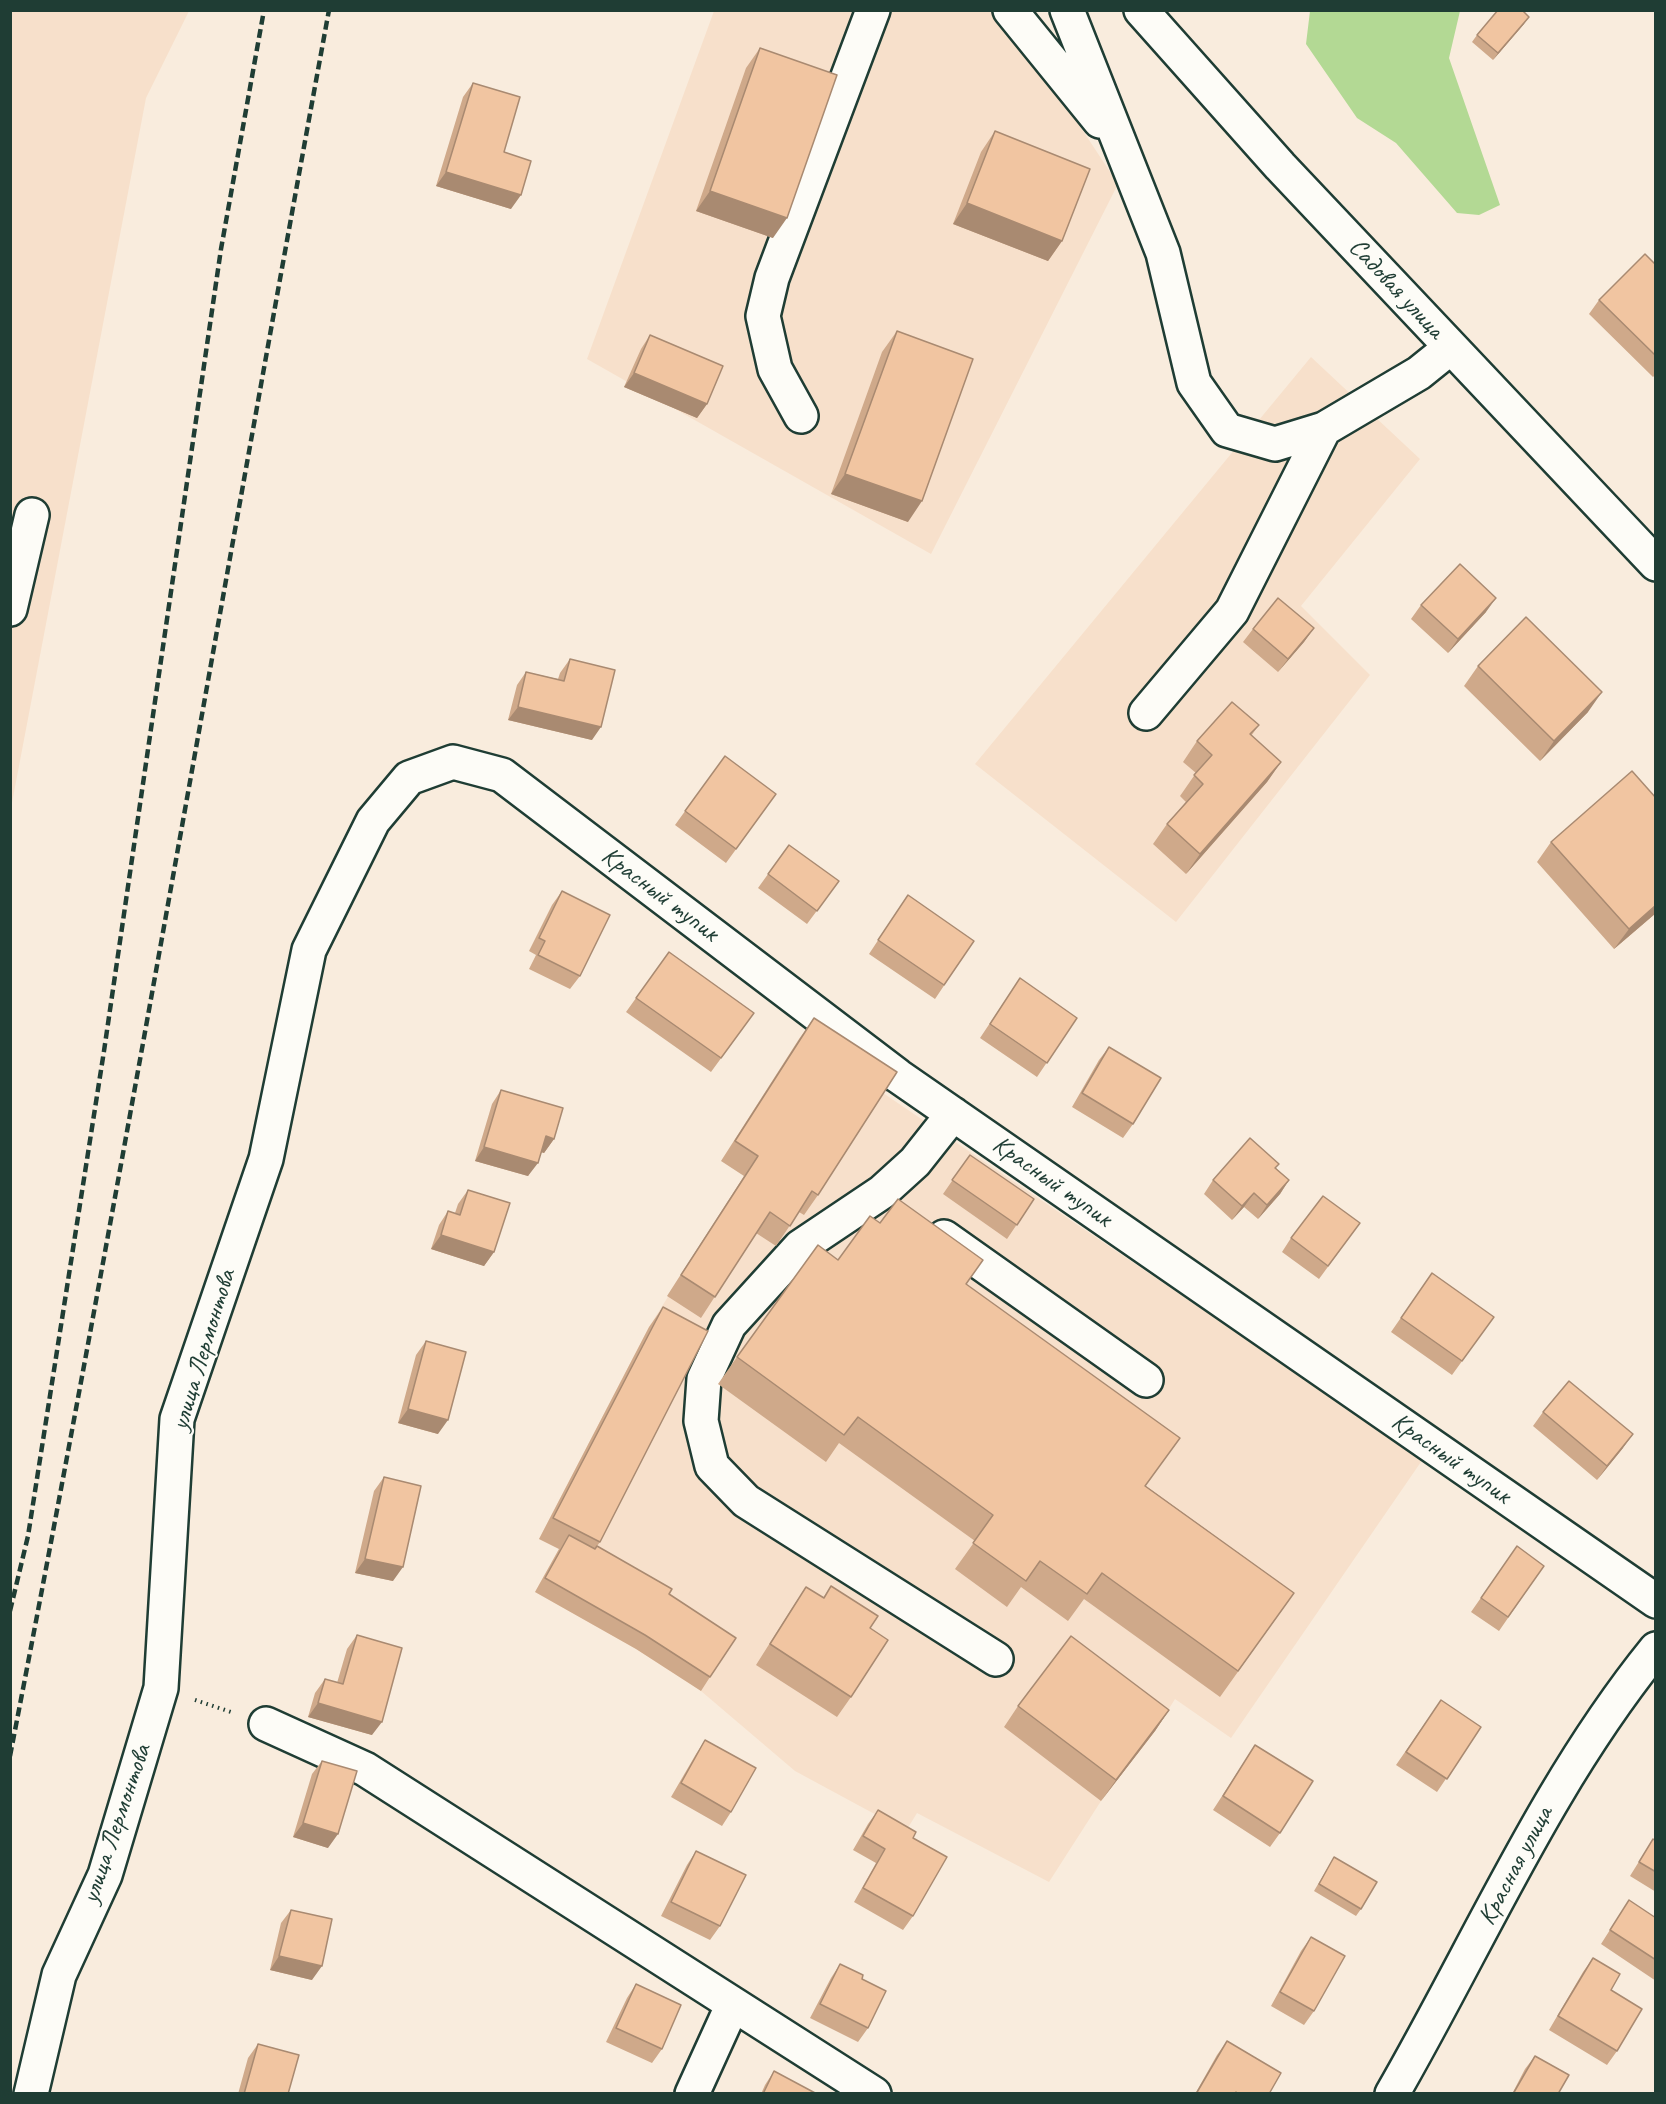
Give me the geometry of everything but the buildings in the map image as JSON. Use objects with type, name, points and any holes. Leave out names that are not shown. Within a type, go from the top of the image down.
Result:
[{"type":"street","points":[[801,416],[775,369],[763,316],[772,278],[873,10]]},
{"type":"street","points":[[1010,10],[1118,144]]},
{"type":"street","points":[[1067,10],[1118,144],[1163,253],[1194,383],[1227,430],[1275,444],[1324,429],[1419,373],[1450,348]]},
{"type":"street","name":"Садовая улица","points":[[1141,10],[1280,166],[1656,564]]},
{"type":"street","points":[[1146,713],[1232,611],[1324,429]]},
{"type":"street","points":[[10,609],[32,514]]},
{"type":"street","name":"Красный тупик","points":[[453,762],[502,775],[889,1069],[1656,1601]]},
{"type":"street","name":"улица Лермонтова","points":[[31,2094],[59,1975],[105,1875],[161,1688],[177,1419],[266,1158],[309,950],[373,821],[409,778],[453,762]]},
{"type":"street","points":[[953,1114],[915,1162],[882,1192],[800,1247],[729,1326],[704,1379],[701,1421],[712,1466],[746,1501],[996,1659]]},
{"type":"street","points":[[882,1192],[1146,1380]]},
{"type":"street","name":"Красная улица","points":[[1392,2094],[1548,1805],[1645,1685],[1656,1649]]},
{"type":"street","points":[[266,1724],[365,1769],[873,2094]]},
{"type":"street","points":[[692,2094],[733,2004]]},
{"type":"path","points":[[161,1688],[266,1724]]},
{"type":"shaded area","points":[[11,11],[189,11],[146,98],[11,808]]},
{"type":"shaded area","points":[[714,11],[1004,11],[1118,184],[931,554],[587,359]]},
{"type":"shaded area","points":[[1311,357],[1420,459],[1301,606],[1370,675],[1176,922],[975,764]]},
{"type":"shaded area","points":[[883,1093],[1423,1459],[1231,1738],[1175,1699],[1155,1731],[1101,1801],[1049,1882],[917,1813],[906,1831],[795,1771],[701,1691],[636,1649],[535,1592],[559,1549],[539,1539],[649,1327],[744,1176]]},
{"type":"green space","points":[[1310,11],[1460,11],[1449,58],[1500,205],[1479,215],[1457,213],[1396,143],[1357,118],[1306,44]]},
{"type":"railway","points":[[10,1611],[28,1536],[104,1051],[221,249],[264,10]]},
{"type":"railway","points":[[10,1756],[132,1102],[329,10]]}]
